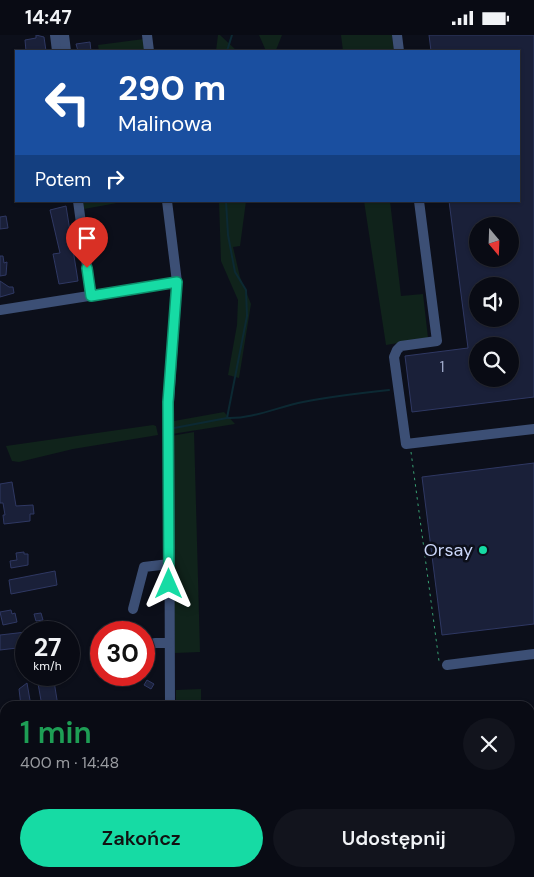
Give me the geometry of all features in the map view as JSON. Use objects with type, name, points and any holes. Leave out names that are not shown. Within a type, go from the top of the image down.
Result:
[{"type":"street","points":[[55,35],[57,50]]},
{"type":"street","points":[[64,35],[66,50]]},
{"type":"street","points":[[147,35],[149,50]]},
{"type":"street","points":[[397,35],[399,50]]},
{"type":"street","points":[[78,202],[91,296]]},
{"type":"street","points":[[168,202],[177,282],[168,402],[170,701]]},
{"type":"street","points":[[419,202],[437,341],[401,346],[394,357],[406,444],[534,429]]},
{"type":"street","points":[[0,310],[177,282]]},
{"type":"street","points":[[133,609],[144,567],[169,564]]},
{"type":"street","points":[[155,643],[169,643]]},
{"type":"street","points":[[446,665],[534,654]]},
{"type":"path","points":[[410,443],[436,646],[440,665],[446,665]]},
{"type":"green space","points":[[218,35],[220,35],[236,50],[216,50]]},
{"type":"green space","points":[[259,35],[282,35],[276,50],[266,50]]},
{"type":"green space","points":[[341,35],[392,35],[394,50],[343,50]]},
{"type":"green space","points":[[144,39],[146,50],[99,50],[98,45]]},
{"type":"green space","points":[[83,202],[122,202],[84,209]]},
{"type":"green space","points":[[219,202],[246,202],[240,246],[233,247],[240,277],[251,304],[239,378],[228,375],[237,325],[238,300],[221,261]]},
{"type":"green space","points":[[364,202],[390,202],[401,296],[423,294],[428,338],[386,345]]},
{"type":"green space","points":[[224,412],[235,424],[172,434],[174,421]]},
{"type":"green space","points":[[156,426],[158,435],[73,449],[19,462],[12,461],[6,446]]},
{"type":"green space","points":[[194,432],[200,652],[175,653],[171,436]]},
{"type":"green space","points":[[201,689],[201,701],[176,701],[176,690]]},
{"type":"building","points":[[36,35],[44,37],[46,50],[26,50],[25,40],[36,38]]},
{"type":"building","points":[[429,35],[534,35],[534,397],[412,412],[405,356],[468,348],[449,202],[520,202],[520,50],[431,50]]},
{"type":"building","points":[[90,42],[91,50],[78,50],[76,44]]},
{"type":"building","points":[[66,206],[78,281],[59,284],[53,254],[60,253],[50,210]]},
{"type":"building","points":[[6,216],[8,228],[0,229],[0,217]]},
{"type":"building","points":[[0,256],[3,256],[4,263],[7,262],[6,275],[0,276]]},
{"type":"building","points":[[0,281],[9,287],[13,287],[14,293],[0,297]]},
{"type":"building","name":"Orsay","points":[[534,463],[534,624],[442,635],[422,477]]},
{"type":"building","points":[[12,482],[16,506],[33,505],[34,514],[30,514],[30,521],[4,524],[3,503],[0,503],[0,484]]},
{"type":"building","points":[[24,552],[24,554],[28,554],[28,565],[11,568],[10,561],[17,560],[16,553]]},
{"type":"building","points":[[55,571],[57,585],[11,594],[9,580]]},
{"type":"building","points":[[11,610],[12,614],[15,613],[17,621],[3,625],[0,612]]},
{"type":"building","points":[[41,613],[43,620],[36,621],[34,614]]},
{"type":"building","points":[[15,633],[15,648],[0,650],[0,635]]},
{"type":"building","points":[[23,686],[28,686],[30,701],[20,701],[19,689]]},
{"type":"building","points":[[38,686],[55,686],[57,701],[41,701]]},
{"type":"waterway","points":[[227,50],[232,35]]},
{"type":"waterway","points":[[174,428],[227,418],[247,316],[246,290],[235,272],[228,235],[226,202]]},
{"type":"waterway","points":[[227,418],[255,415],[325,398],[389,390]]},
{"type":"place","name":"Orsay","points":[[483,550]]},
{"type":"route","points":[[87,268],[91,296],[177,282],[168,402],[169,584]]}]
